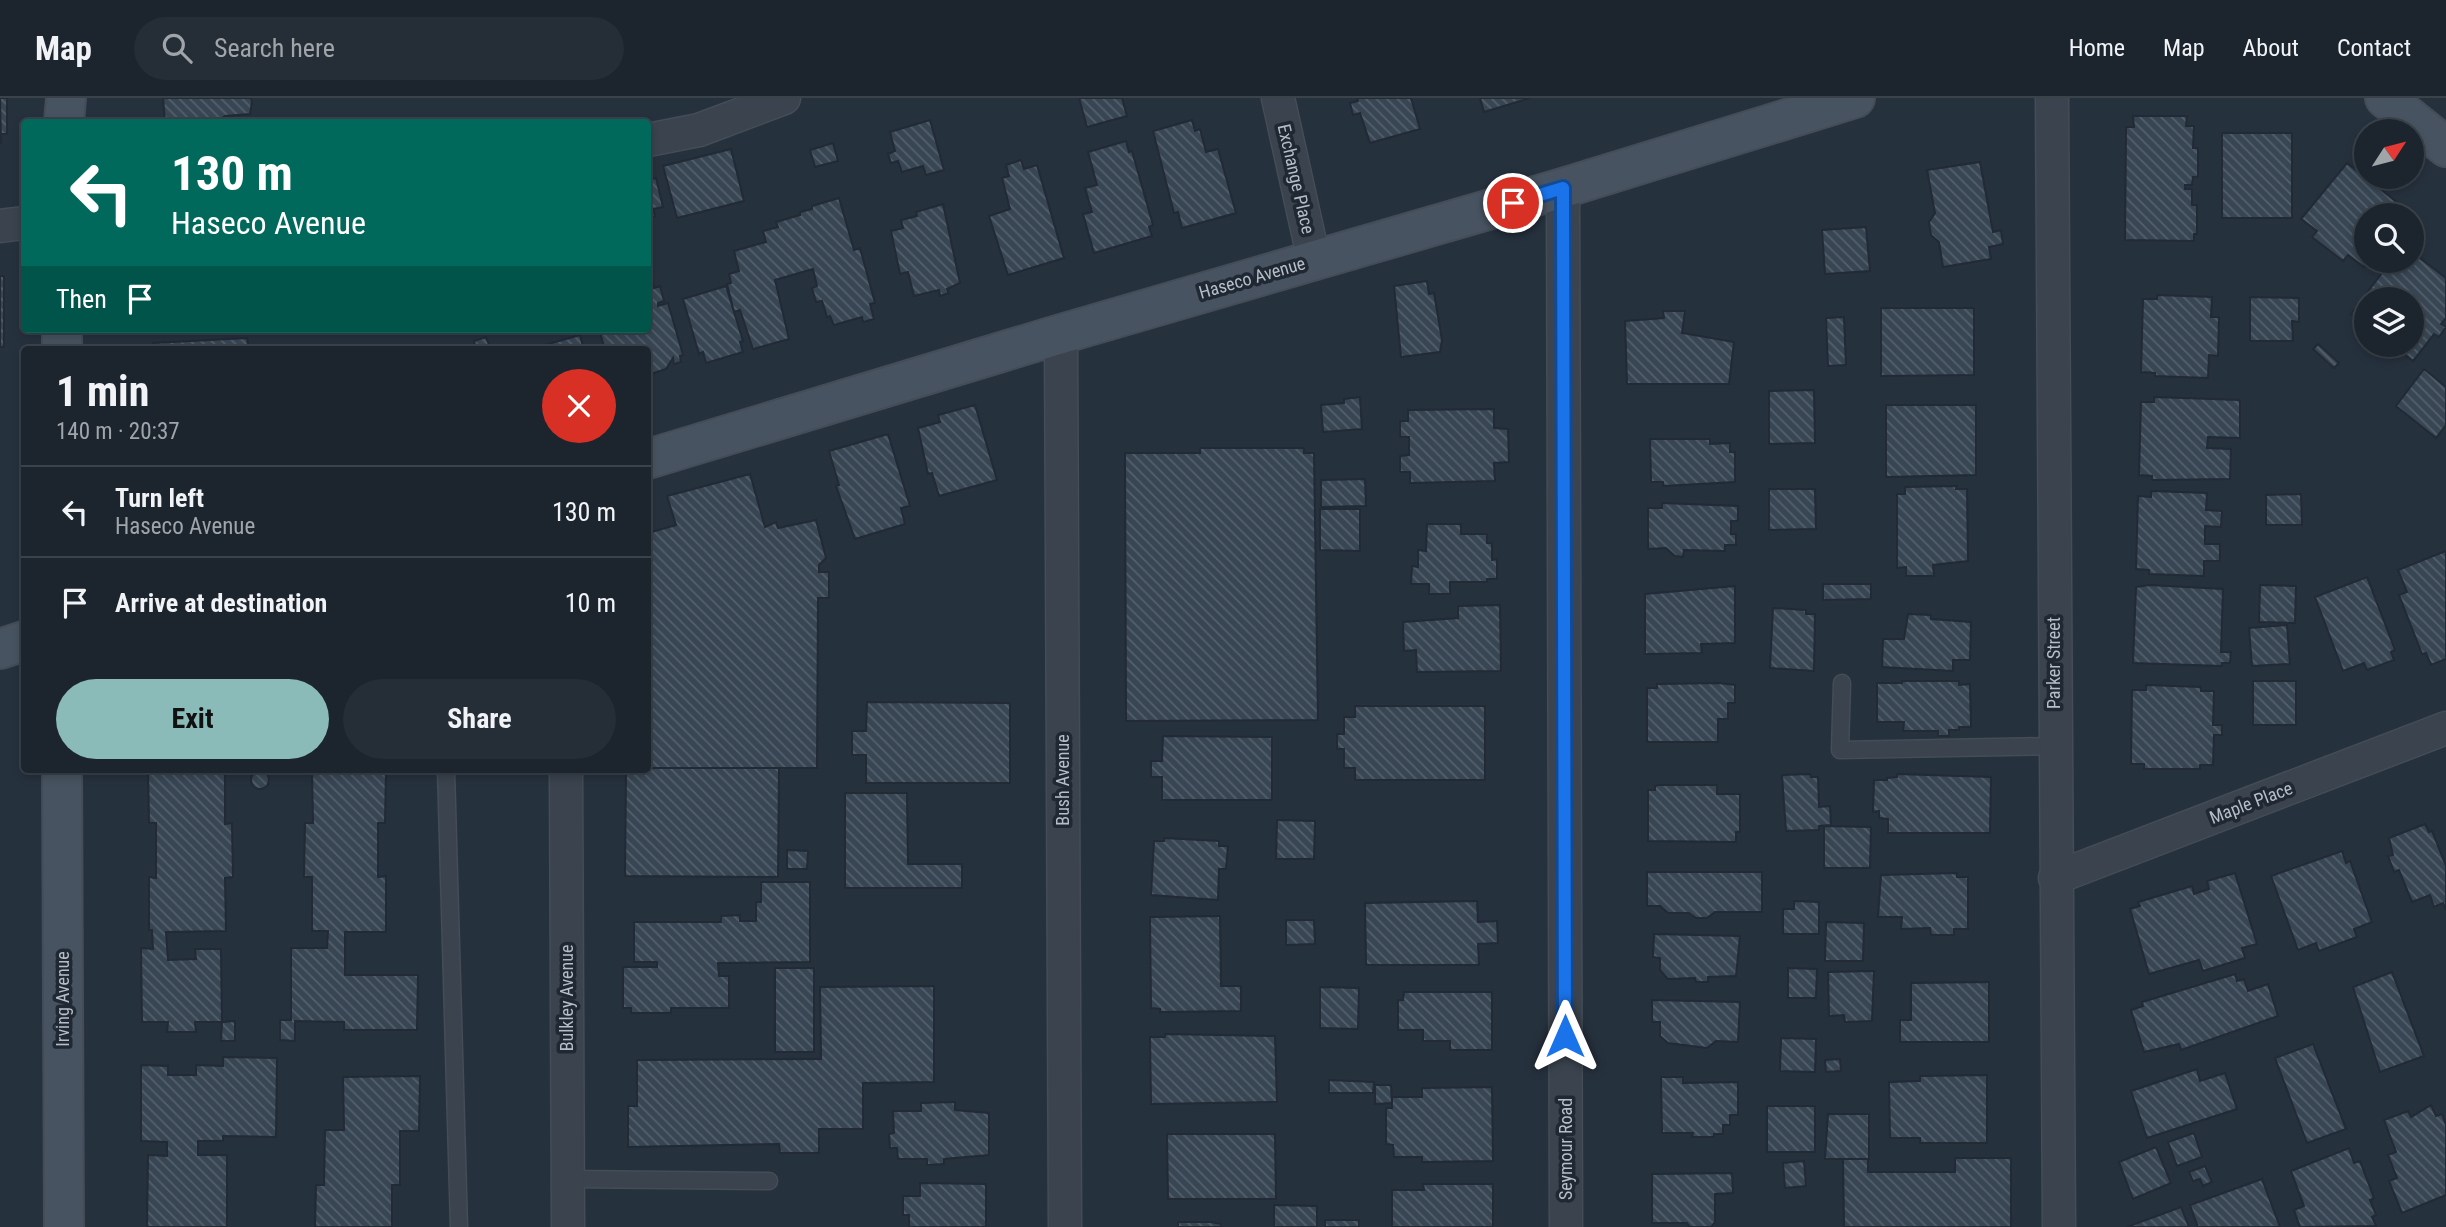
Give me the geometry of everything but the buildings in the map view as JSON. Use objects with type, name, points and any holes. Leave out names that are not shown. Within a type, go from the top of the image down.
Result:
[{"type":"street","points":[[64,119],[66,98]]},
{"type":"street","points":[[651,139],[699,130],[784,98]]},
{"type":"street","name":"Exchange Place","points":[[1278,98],[1314,260]]},
{"type":"street","name":"Haseco Avenue","points":[[651,457],[1563,188],[1855,98]]},
{"type":"street","name":"Parker Street","points":[[2052,98],[2059,1227]]},
{"type":"street","points":[[2385,98],[2446,147]]},
{"type":"street","name":"Seymour Road","points":[[1563,188],[1566,1227]]},
{"type":"street","points":[[0,226],[21,223]]},
{"type":"street","name":"Bush Avenue","points":[[1061,334],[1065,1227]]},
{"type":"street","points":[[0,649],[21,642]]},
{"type":"street","name":"Maple Place","points":[[2055,878],[2446,727]]},
{"type":"street","name":"Irving Avenue","points":[[62,773],[64,1227]]},
{"type":"street","name":"Bulkley Avenue","points":[[566,773],[568,1227]]},
{"type":"lane","points":[[1842,683],[1840,750],[2054,746]]},
{"type":"lane","points":[[446,773],[458,1227]]},
{"type":"lane","points":[[568,1179],[769,1181]]},
{"type":"route","points":[[1513,203],[1563,188],[1565,1036]]}]
